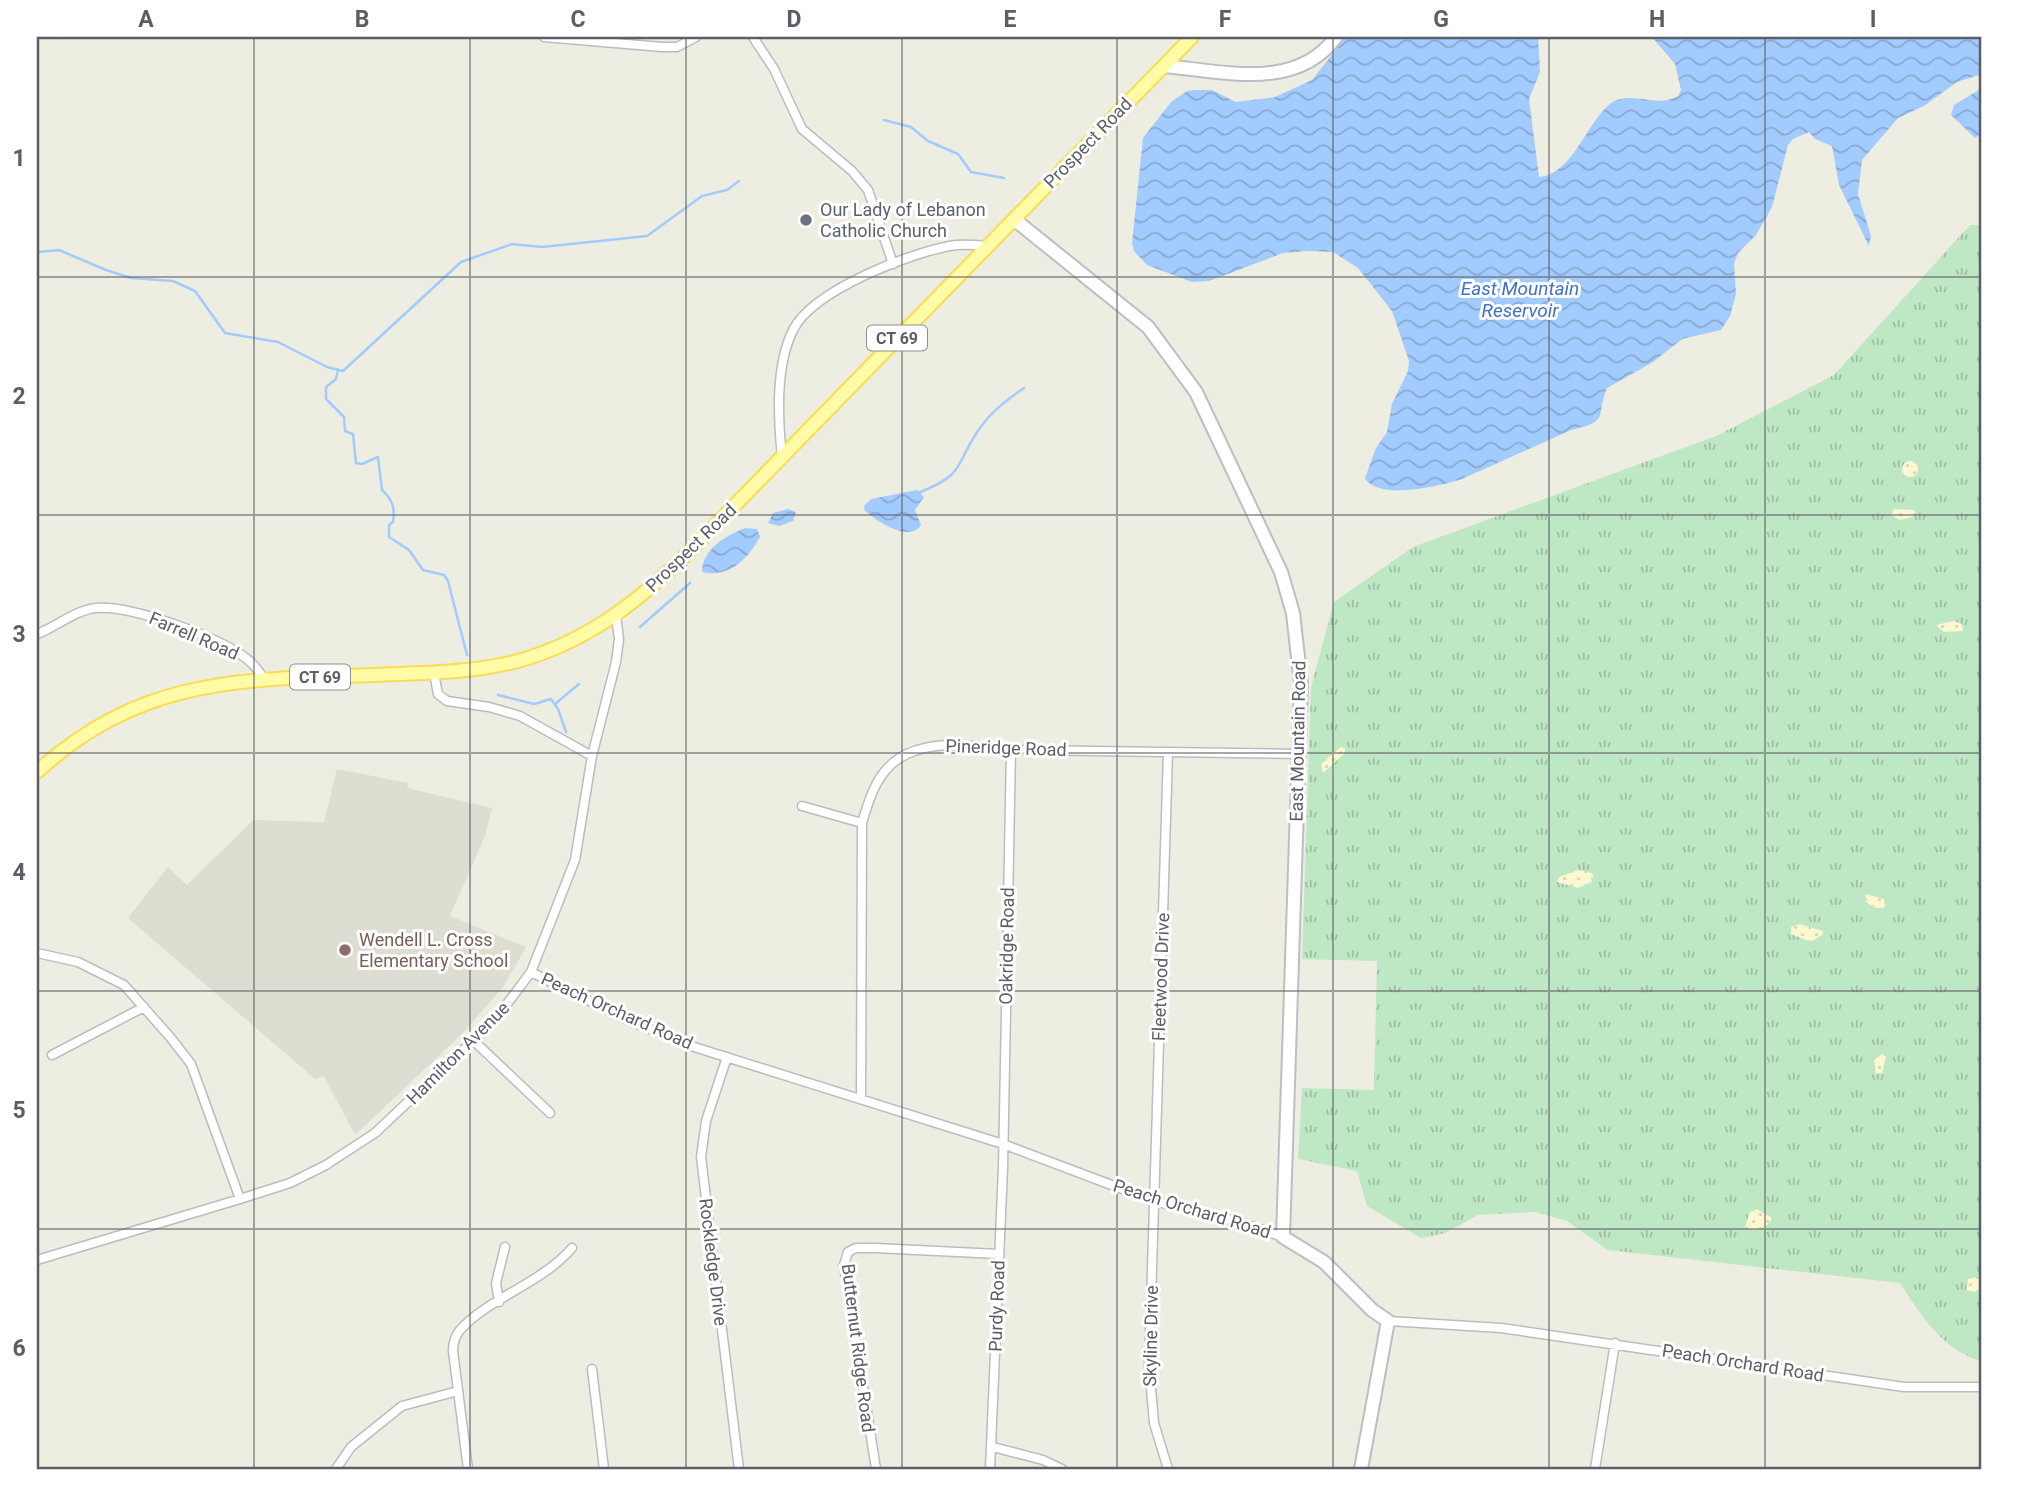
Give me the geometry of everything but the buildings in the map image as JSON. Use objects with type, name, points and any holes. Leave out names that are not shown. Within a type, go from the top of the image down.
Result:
[{"type":"main road","name":"Prospect Road","points":[[37,772],[116,714],[190,688],[264,680],[476,669],[532,657],[585,634],[616,616],[652,588],[782,458],[1192,37]]},
{"type":"street","points":[[544,37],[677,47],[696,37]]},
{"type":"street","points":[[754,37],[774,69],[802,130],[855,174],[868,190],[893,264]]},
{"type":"street","points":[[1164,66],[1268,75],[1297,69],[1325,52],[1336,37]]},
{"type":"street","name":"East Mountain Road","points":[[1014,220],[1148,327],[1196,392],[1281,572],[1293,613],[1301,684],[1283,1237]]},
{"type":"street","points":[[782,458],[781,388],[786,350],[794,328],[825,298],[852,281],[893,264],[956,245],[988,246]]},
{"type":"street","name":"Farrell Road","points":[[37,634],[86,610],[98,608],[134,612],[171,623],[245,656],[264,680]]},
{"type":"street","name":"Hamilton Avenue","points":[[37,1260],[290,1182],[355,1148],[475,1042],[531,972],[575,860],[592,756],[616,662],[619,639],[616,616]]},
{"type":"street","points":[[434,673],[438,694],[447,701],[489,707],[520,716],[592,756]]},
{"type":"street","name":"Pineridge Road","points":[[861,1097],[862,823],[878,779],[903,756],[937,744],[1011,749],[1299,754]]},
{"type":"street","name":"Oakridge Road","points":[[1003,1144],[1011,749]]},
{"type":"street","name":"Fleetwood Drive","points":[[1154,1201],[1168,752]]},
{"type":"street","points":[[802,806],[862,823]]},
{"type":"street","points":[[37,953],[78,962],[101,971],[124,985],[144,1007],[191,1065],[240,1199]]},
{"type":"street","name":"Peach Orchard Road","points":[[531,972],[656,1032],[1003,1144],[1154,1201],[1239,1222],[1283,1237],[1324,1262],[1372,1310],[1388,1321],[1490,1327],[1904,1387],[1982,1387]]},
{"type":"street","points":[[52,1055],[144,1007]]},
{"type":"street","points":[[475,1042],[550,1113]]},
{"type":"street","name":"Rockledge Drive","points":[[727,1057],[704,1129],[701,1157],[738,1469]]},
{"type":"street","name":"Purdy Road","points":[[990,1469],[993,1447],[1003,1144]]},
{"type":"street","name":"Skyline Drive","points":[[1154,1201],[1149,1392],[1168,1469]]},
{"type":"street","points":[[499,1302],[496,1283],[505,1247]]},
{"type":"street","points":[[468,1469],[453,1351],[457,1335],[499,1302],[558,1264],[572,1248]]},
{"type":"street","name":"Butternut Ridge Road","points":[[876,1469],[844,1265],[848,1252],[856,1248],[875,1248],[999,1254]]},
{"type":"street","points":[[1361,1469],[1388,1321]]},
{"type":"street","points":[[1595,1469],[1615,1343]]},
{"type":"street","points":[[592,1369],[604,1469]]},
{"type":"street","points":[[336,1469],[351,1447],[396,1410],[416,1401],[458,1391]]},
{"type":"street","points":[[993,1447],[1043,1460],[1062,1469]]},
{"type":"shaded area","name":"Wendell L. Cross Elementary School","points":[[337,769],[408,783],[407,788],[492,808],[485,836],[450,916],[526,947],[504,986],[461,1035],[355,1135],[324,1076],[315,1079],[128,918],[168,867],[187,885],[253,820],[324,822]]},
{"type":"green space","points":[[1970,225],[1982,225],[1982,1361],[1968,1356],[1945,1341],[1925,1319],[1900,1283],[1608,1250],[1567,1221],[1536,1212],[1478,1215],[1445,1233],[1421,1238],[1367,1206],[1357,1171],[1298,1159],[1302,1088],[1374,1090],[1377,961],[1302,959],[1311,687],[1334,602],[1413,547],[1716,436],[1834,375]]},
{"type":"sand","points":[[1910,461],[1916,463],[1916,475],[1910,477],[1904,475],[1902,469],[1904,463]]},
{"type":"sand","points":[[1894,509],[1914,510],[1916,516],[1900,520],[1891,515]]},
{"type":"sand","points":[[1954,621],[1962,624],[1963,631],[1944,632],[1936,625]]},
{"type":"sand","points":[[1341,747],[1345,748],[1345,753],[1323,773],[1321,764]]},
{"type":"sand","points":[[1578,870],[1592,873],[1594,877],[1591,882],[1578,888],[1557,882],[1559,877]]},
{"type":"sand","points":[[1866,894],[1884,899],[1885,907],[1877,908],[1865,901]]},
{"type":"sand","points":[[1800,924],[1823,931],[1823,934],[1811,942],[1791,934],[1791,927]]},
{"type":"sand","points":[[1882,1054],[1886,1057],[1882,1073],[1876,1074],[1874,1060]]},
{"type":"sand","points":[[1757,1209],[1772,1218],[1770,1222],[1757,1230],[1745,1227],[1750,1212]]},
{"type":"sand","points":[[1982,1276],[1982,1288],[1974,1292],[1966,1290],[1968,1279]]},
{"type":"water","name":"East Mountain Reservoir","points":[[1346,37],[1538,37],[1540,72],[1529,99],[1539,177],[1551,174],[1570,158],[1601,112],[1610,104],[1626,98],[1661,101],[1678,96],[1681,90],[1675,64],[1652,37],[1982,37],[1982,74],[1957,82],[1924,106],[1898,118],[1862,160],[1858,194],[1871,236],[1869,246],[1839,185],[1832,146],[1815,139],[1809,132],[1793,139],[1788,145],[1772,207],[1756,235],[1738,253],[1734,264],[1736,294],[1730,316],[1721,330],[1682,339],[1653,362],[1607,388],[1599,417],[1592,424],[1571,430],[1462,479],[1425,488],[1395,490],[1372,485],[1365,478],[1376,448],[1387,432],[1392,404],[1408,371],[1409,361],[1392,311],[1358,268],[1333,252],[1283,253],[1209,281],[1192,282],[1147,265],[1134,251],[1132,243],[1143,138],[1171,102],[1187,91],[1196,90],[1212,90],[1236,102],[1275,97],[1312,80]]},
{"type":"water","points":[[1982,88],[1982,133],[1975,138],[1951,115],[1954,105]]},
{"type":"water","points":[[917,490],[924,497],[915,510],[921,525],[916,530],[909,532],[894,529],[865,511],[864,506],[871,499]]},
{"type":"water","points":[[788,509],[796,512],[793,521],[779,526],[768,523],[773,513]]},
{"type":"water","points":[[745,528],[757,529],[760,537],[743,560],[729,570],[702,572],[706,556],[711,550],[723,539]]},
{"type":"waterway","points":[[884,120],[911,127],[928,141],[958,154],[971,172],[1004,178]]},
{"type":"waterway","points":[[37,252],[59,250],[131,278],[173,281],[195,291],[225,333],[278,342],[327,367],[343,371],[461,262],[512,244],[542,247],[647,236],[702,196],[727,190],[739,181]]},
{"type":"waterway","points":[[338,370],[336,379],[326,387],[326,399],[344,417],[345,431],[353,434],[356,463],[362,464],[378,457],[382,490],[389,497],[393,508],[389,537],[409,550],[423,570],[444,575],[448,581],[467,655]]},
{"type":"waterway","points":[[918,493],[952,474],[985,422],[1000,406],[1024,388]]},
{"type":"waterway","points":[[640,627],[690,583]]},
{"type":"waterway","points":[[555,704],[579,684]]},
{"type":"waterway","points":[[498,695],[534,704],[551,699],[558,709],[566,732]]},
{"type":"place","name":"Our Lady of Lebanon Catholic Church","points":[[806,220]]},
{"type":"place","name":"Wendell L. Cross Elementary School","points":[[345,950]]}]
